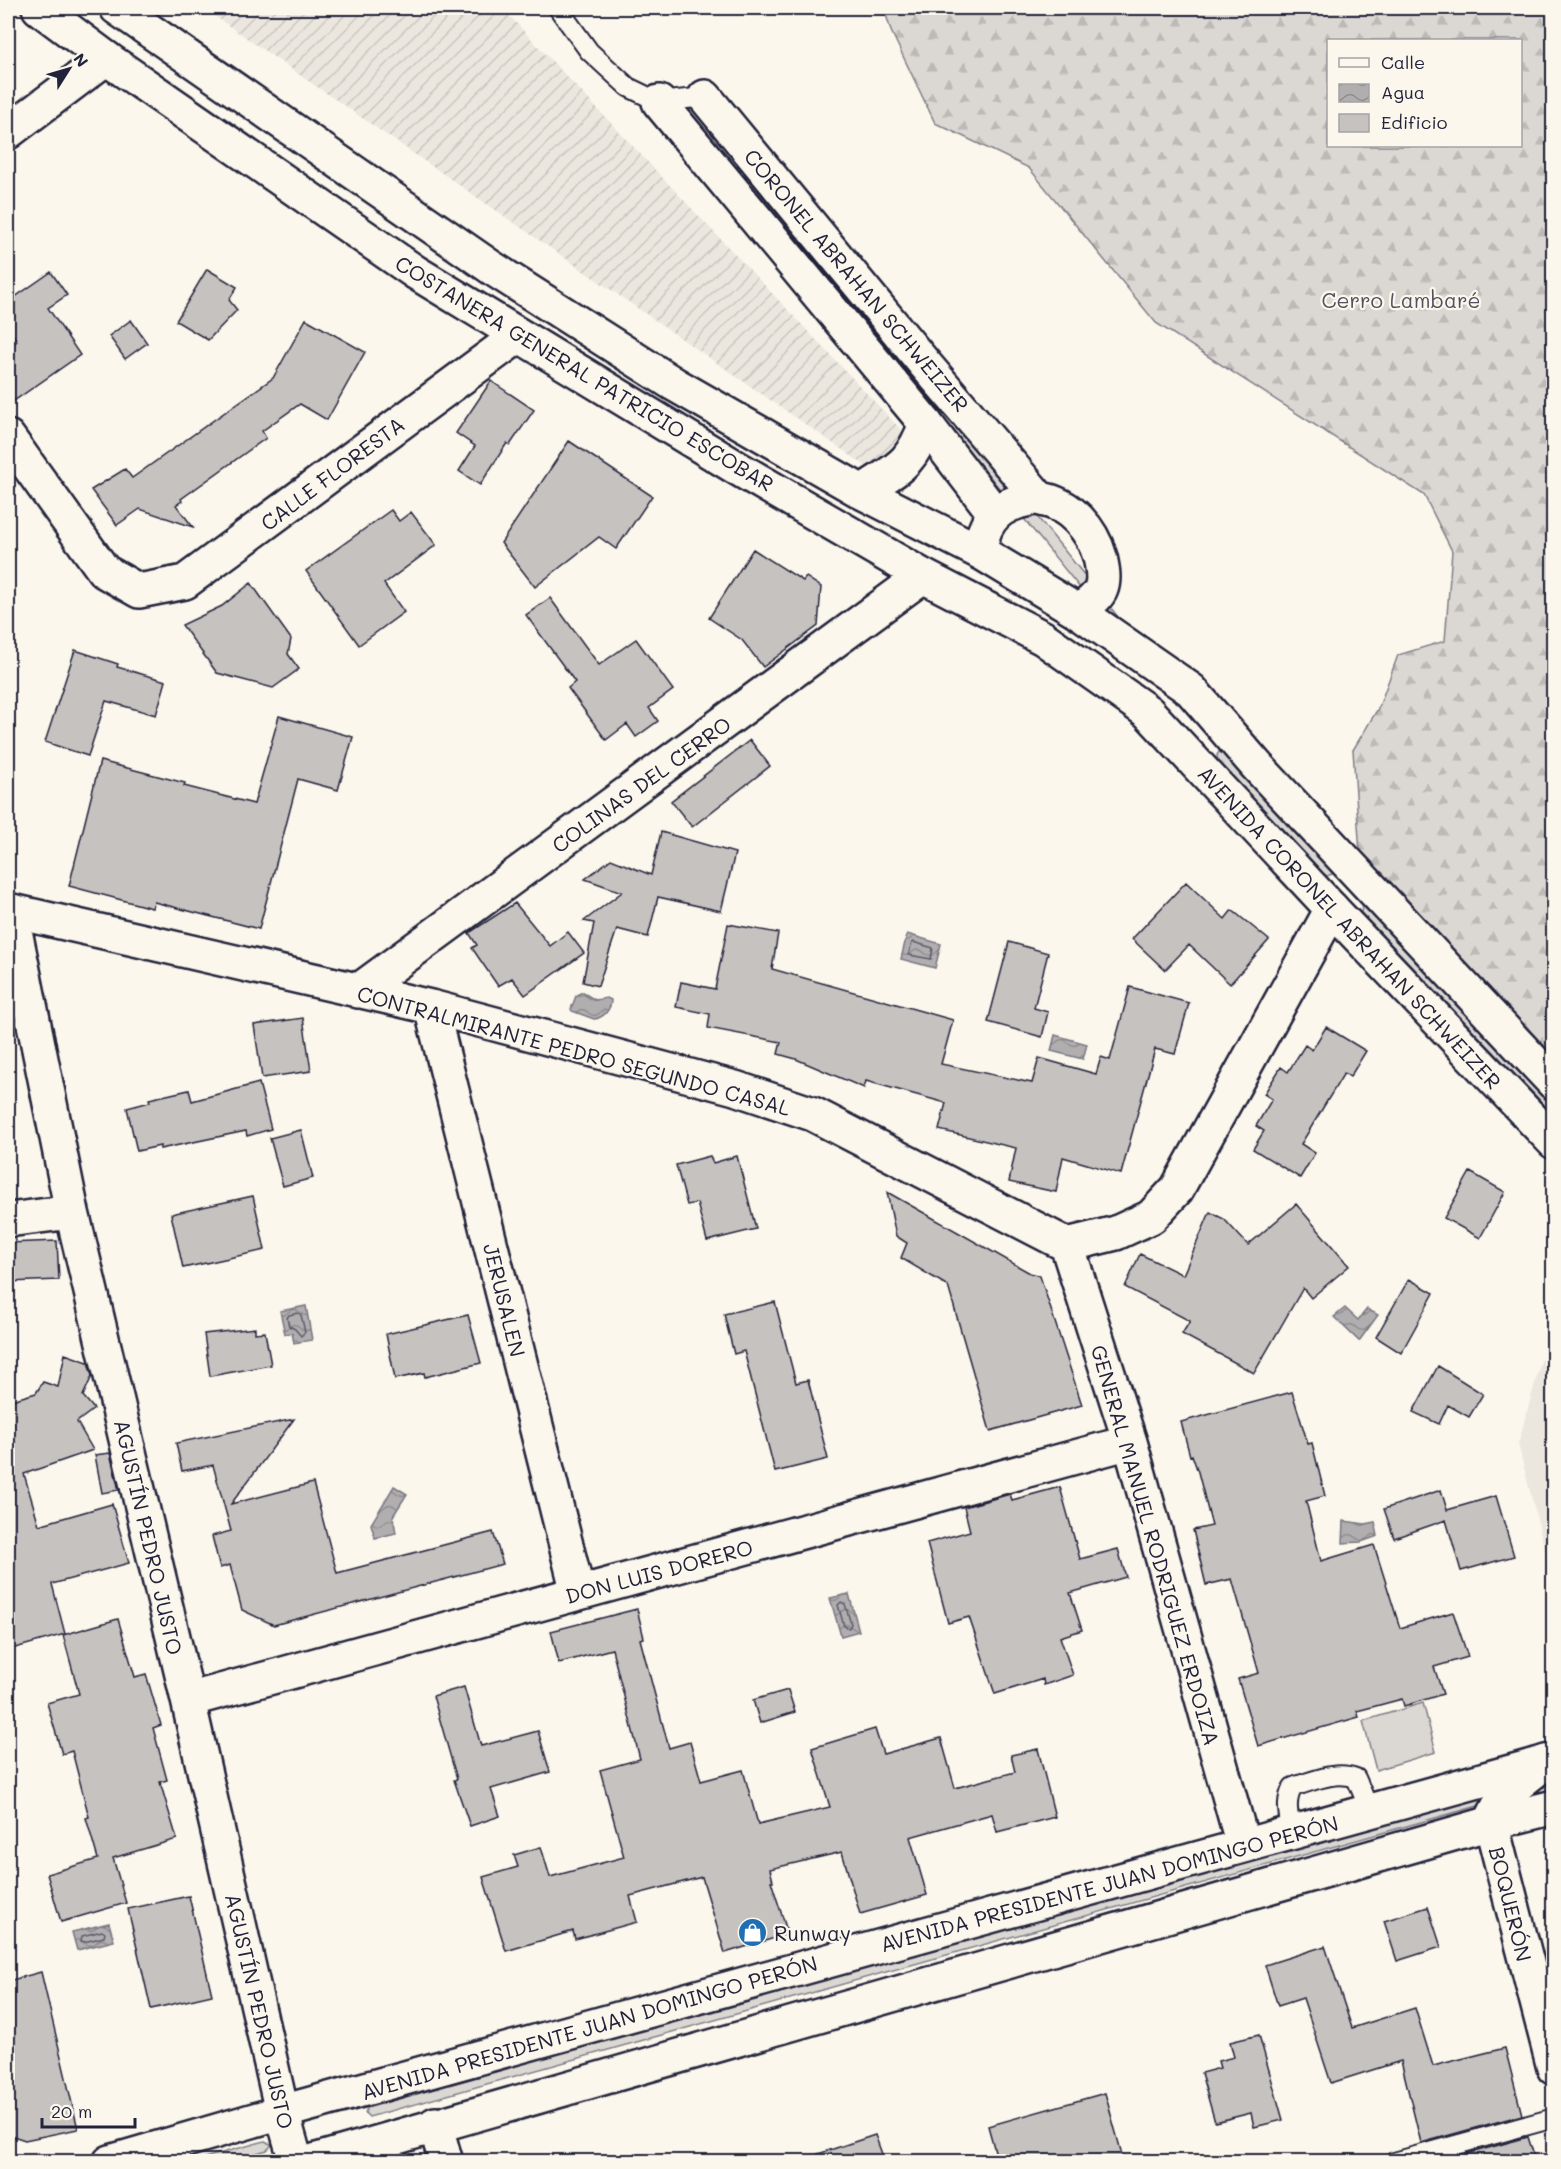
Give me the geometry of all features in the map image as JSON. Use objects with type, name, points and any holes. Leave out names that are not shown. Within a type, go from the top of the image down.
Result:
[{"type":"main road","name":"COSTANERA GENERAL PATRICIO ESCOBAR","points":[[39,8],[106,58],[415,272],[737,468],[923,576],[1043,638],[1148,712]]},
{"type":"main road","name":"COSTANERA GENERAL PATRICIO ESCOBAR","points":[[117,8],[492,268],[674,384],[862,492],[980,552],[1079,612],[1191,690]]},
{"type":"main road","points":[[8,132],[106,58]]},
{"type":"main road","name":"CORONEL ABRAHAN SCHWEIZER","points":[[705,97],[924,363],[1039,498]]},
{"type":"main road","name":"CORONEL ABRAHAN SCHWEIZER","points":[[659,102],[926,424],[995,514]]},
{"type":"main road","name":"CALLE FLORESTA","points":[[8,437],[105,571],[139,591],[185,582],[518,336]]},
{"type":"main road","points":[[862,492],[893,473],[907,460],[918,444],[926,424]]},
{"type":"main road","points":[[737,468],[761,466],[792,478],[987,587],[1014,600],[1038,611],[1057,615],[1079,612],[1101,589],[1103,570],[1098,550],[1091,536],[1075,515],[1062,506],[1039,498],[1006,505],[987,524],[981,537],[980,552],[989,570],[1014,600],[1134,682],[1145,696],[1148,712]]},
{"type":"main road","name":"COLINAS DEL CERRO","points":[[358,991],[923,576]]},
{"type":"main road","name":"AVENIDA CORONEL ABRAHAN SCHWEIZER","points":[[1191,690],[1256,765],[1554,1083]]},
{"type":"main road","name":"AVENIDA CORONEL ABRAHAN SCHWEIZER","points":[[1148,712],[1554,1142]]},
{"type":"main road","points":[[1067,1245],[1116,1233],[1151,1217],[1177,1189],[1332,909]]},
{"type":"main road","name":"CONTRALMIRANTE PEDRO SEGUNDO CASAL","points":[[9,911],[431,1007],[735,1088],[813,1114],[1067,1245]]},
{"type":"main road","name":"AGUSTÍN PEDRO JUSTO","points":[[9,911],[72,1212],[188,1700],[282,2112],[296,2162]]},
{"type":"main road","name":"JERUSALEN","points":[[431,1007],[578,1593]]},
{"type":"main road","points":[[8,1220],[72,1212]]},
{"type":"main road","name":"GENERAL MANUEL RODRIGUEZ ERDOIZA","points":[[1067,1245],[1130,1442],[1243,1845]]},
{"type":"main road","name":"DON LUIS DORERO","points":[[188,1700],[1130,1442]]},
{"type":"main road","name":"AVENIDA PRESIDENTE JUAN DOMINGO PERÓN","points":[[110,2162],[282,2112],[1550,1761]]},
{"type":"main road","name":"BOQUERÓN","points":[[1550,1761],[1508,1792],[1495,1809],[1491,1823],[1554,2068]]},
{"type":"main road","name":"AVENIDA PRESIDENTE JUAN DOMINGO PERÓN","points":[[309,2162],[435,2124],[1554,1807]]},
{"type":"main road","points":[[435,2124],[446,2162]]},
{"type":"lane","name":"CORONEL ABRAHAN SCHWEIZER","points":[[558,8],[589,51],[628,87],[659,102],[705,97]]},
{"type":"lane","points":[[1292,1832],[1287,1803],[1289,1793],[1293,1788],[1324,1778],[1345,1773],[1356,1778],[1370,1811]]},
{"type":"lane","points":[[1394,2162],[1554,2118]]},
{"type":"shaded area","points":[[203,8],[502,8],[907,436],[876,473]]},
{"type":"shaded area","points":[[1553,1319],[1553,1582],[1518,1444]]},
{"type":"green space","name":"Cerro Lambaré","points":[[884,8],[1553,8],[1553,1061],[1360,854],[1353,750],[1379,707],[1398,655],[1445,641],[1452,551],[1424,495],[1156,323],[1029,168],[935,123],[891,31]]},
{"type":"green space","points":[[737,145],[1123,623],[1114,630],[727,152],[726,148]]},
{"type":"green space","points":[[1219,752],[1225,754],[1332,870],[1332,874],[1327,876],[1323,874],[1218,761]]},
{"type":"green space","points":[[1362,907],[1366,908],[1553,1103],[1553,1114],[1361,913]]},
{"type":"green space","points":[[1423,1703],[1436,1752],[1376,1770],[1363,1721]]},
{"type":"green space","points":[[1553,1771],[1553,1785],[369,2117],[365,2113],[367,2108]]},
{"type":"green space","points":[[265,2141],[272,2145],[267,2150],[228,2161],[193,2161]]},
{"type":"water","points":[[907,934],[941,944],[935,968],[901,959]]},
{"type":"water","points":[[582,992],[595,1000],[607,998],[611,1000],[606,1013],[594,1019],[572,1011],[576,996]]},
{"type":"water","points":[[1055,1035],[1087,1044],[1083,1059],[1051,1051]]},
{"type":"water","points":[[306,1306],[312,1340],[294,1343],[292,1333],[285,1334],[280,1311]]},
{"type":"water","points":[[1345,1308],[1358,1320],[1367,1309],[1378,1315],[1359,1341],[1334,1317]]},
{"type":"water","points":[[394,1486],[407,1494],[393,1516],[396,1533],[375,1538],[371,1524]]},
{"type":"water","points":[[1344,1521],[1365,1524],[1375,1522],[1378,1536],[1361,1542],[1343,1543]]},
{"type":"water","points":[[849,1594],[859,1631],[841,1636],[830,1598]]},
{"type":"water","points":[[109,1923],[114,1941],[77,1950],[72,1932]]},
{"type":"building","points":[[207,269],[237,287],[229,300],[237,310],[208,340],[176,321]]},
{"type":"building","points":[[51,272],[67,295],[48,308],[80,355],[8,405],[8,348],[17,341],[8,327],[8,302]]},
{"type":"building","points":[[306,319],[365,352],[327,420],[300,404],[262,431],[266,438],[181,499],[182,501],[176,505],[193,527],[140,509],[117,525],[91,490],[125,469],[132,478],[273,378]]},
{"type":"building","points":[[131,320],[147,343],[125,359],[109,336]]},
{"type":"building","points":[[491,381],[534,410],[510,445],[507,443],[480,485],[459,471],[475,446],[456,433]]},
{"type":"building","points":[[569,441],[652,496],[616,549],[599,537],[535,587],[501,543]]},
{"type":"building","points":[[391,510],[399,521],[411,512],[436,545],[384,584],[404,612],[359,645],[306,571]]},
{"type":"building","points":[[753,549],[803,581],[806,577],[821,587],[818,626],[763,667],[742,640],[709,618]]},
{"type":"building","points":[[251,583],[291,639],[288,654],[299,669],[273,688],[217,673],[182,625],[222,606]]},
{"type":"building","points":[[550,598],[599,665],[636,639],[673,690],[649,708],[658,721],[636,737],[627,724],[606,740],[568,688],[575,682],[526,615]]},
{"type":"building","points":[[75,650],[118,664],[117,667],[166,681],[156,715],[106,701],[88,756],[45,742]]},
{"type":"building","points":[[279,716],[353,737],[338,790],[298,779],[259,929],[154,902],[152,908],[69,886],[100,761],[254,804]]},
{"type":"building","points":[[750,740],[770,766],[692,827],[671,801]]},
{"type":"building","points":[[661,832],[735,853],[721,911],[658,897],[648,937],[617,929],[598,986],[583,982],[594,923],[584,921],[622,892],[585,879],[611,859],[651,875]]},
{"type":"building","points":[[1186,882],[1225,919],[1232,910],[1269,940],[1230,984],[1189,945],[1165,970],[1132,939]]},
{"type":"building","points":[[515,903],[550,946],[568,932],[584,953],[525,995],[512,978],[498,986],[472,948],[477,945],[469,933]]},
{"type":"building","points":[[728,924],[778,933],[772,969],[953,1020],[941,1064],[1032,1083],[1039,1058],[1096,1074],[1101,1057],[1110,1060],[1130,987],[1189,1003],[1175,1054],[1155,1049],[1121,1174],[1063,1157],[1056,1192],[1009,1182],[1016,1148],[939,1130],[946,1103],[866,1081],[864,1088],[796,1059],[778,1054],[781,1042],[708,1028],[710,1014],[676,1007],[681,982],[715,989]]},
{"type":"building","points":[[1009,942],[1048,953],[1034,1008],[1048,1012],[1042,1037],[988,1022]]},
{"type":"building","points":[[303,1018],[311,1071],[262,1078],[254,1025]]},
{"type":"building","points":[[1326,1027],[1366,1051],[1350,1077],[1344,1073],[1301,1144],[1315,1153],[1300,1178],[1253,1149],[1264,1131],[1256,1126],[1272,1099],[1264,1094],[1281,1067],[1288,1072],[1305,1045],[1312,1050]]},
{"type":"building","points":[[259,1083],[271,1129],[247,1136],[246,1131],[160,1149],[160,1146],[137,1151],[127,1108],[150,1102],[149,1099],[189,1090],[192,1101]]},
{"type":"building","points":[[301,1130],[313,1178],[283,1186],[270,1138]]},
{"type":"building","points":[[710,1156],[713,1163],[737,1156],[756,1229],[707,1241],[697,1203],[687,1205],[676,1165]]},
{"type":"building","points":[[1470,1172],[1505,1192],[1480,1238],[1444,1218]]},
{"type":"building","points":[[887,1192],[1030,1273],[1040,1276],[1082,1405],[990,1431],[948,1286],[901,1258],[907,1243],[896,1236]]},
{"type":"building","points":[[253,1196],[265,1250],[183,1268],[171,1214]]},
{"type":"building","points":[[1296,1204],[1349,1266],[1311,1298],[1303,1288],[1254,1373],[1182,1334],[1190,1321],[1125,1287],[1140,1254],[1183,1275],[1210,1212],[1224,1219],[1248,1245]]},
{"type":"building","points":[[57,1241],[59,1280],[8,1282],[8,1243]]},
{"type":"building","points":[[1409,1279],[1434,1293],[1401,1353],[1376,1337]]},
{"type":"building","points":[[775,1302],[796,1383],[808,1380],[828,1459],[775,1472],[744,1351],[734,1354],[724,1314]]},
{"type":"building","points":[[468,1315],[481,1363],[425,1377],[424,1373],[395,1379],[386,1334]]},
{"type":"building","points":[[255,1328],[255,1333],[265,1332],[271,1365],[210,1376],[204,1334]]},
{"type":"building","points":[[65,1354],[88,1362],[92,1376],[83,1396],[94,1409],[77,1422],[93,1450],[24,1474],[39,1525],[112,1504],[129,1563],[52,1584],[65,1634],[8,1650],[8,1401],[36,1393],[43,1382],[58,1387]]},
{"type":"building","points":[[1438,1366],[1483,1394],[1469,1417],[1448,1405],[1439,1424],[1413,1412]]},
{"type":"building","points":[[1292,1392],[1308,1444],[1312,1443],[1325,1496],[1306,1501],[1321,1561],[1374,1545],[1400,1628],[1453,1612],[1468,1657],[1434,1667],[1443,1694],[1404,1706],[1402,1699],[1357,1711],[1359,1717],[1258,1746],[1238,1679],[1259,1673],[1232,1579],[1206,1585],[1193,1530],[1212,1526],[1198,1472],[1192,1455],[1190,1456],[1181,1422]]},
{"type":"building","points":[[294,1419],[231,1504],[313,1483],[337,1573],[493,1532],[503,1564],[274,1625],[242,1610],[230,1565],[220,1568],[212,1536],[231,1531],[213,1465],[182,1471],[176,1443]]},
{"type":"building","points":[[110,1453],[119,1490],[102,1493],[95,1455]]},
{"type":"building","points":[[1060,1487],[1080,1559],[1118,1549],[1126,1577],[1070,1593],[1082,1630],[1060,1637],[1073,1675],[1044,1685],[1043,1679],[995,1694],[969,1617],[948,1623],[927,1543],[970,1531],[964,1507],[1010,1494],[1012,1500]]},
{"type":"building","points":[[1441,1490],[1447,1510],[1496,1496],[1514,1556],[1461,1571],[1446,1520],[1394,1538],[1384,1509]]},
{"type":"building","points":[[637,1609],[644,1638],[640,1639],[669,1748],[690,1742],[701,1781],[743,1770],[758,1824],[830,1807],[812,1748],[875,1729],[883,1754],[941,1738],[955,1788],[1015,1772],[1011,1755],[1038,1749],[1055,1817],[997,1832],[992,1814],[910,1837],[927,1895],[860,1914],[842,1852],[770,1869],[773,1881],[771,1881],[788,1934],[725,1953],[702,1877],[630,1896],[637,1922],[575,1939],[573,1931],[506,1951],[483,1877],[518,1867],[514,1855],[541,1847],[550,1877],[624,1857],[600,1770],[640,1759],[612,1649],[559,1663],[551,1631]]},
{"type":"building","points":[[118,1619],[135,1677],[146,1674],[161,1725],[153,1728],[167,1780],[160,1782],[177,1839],[113,1858],[126,1903],[61,1922],[47,1874],[98,1859],[86,1818],[89,1817],[72,1751],[62,1754],[47,1703],[79,1694],[63,1635]]},
{"type":"building","points":[[464,1687],[481,1746],[538,1731],[550,1772],[491,1789],[500,1816],[470,1826],[454,1780],[457,1779],[433,1696]]},
{"type":"building","points":[[788,1690],[795,1712],[760,1723],[753,1700]]},
{"type":"building","points":[[189,1896],[212,1995],[151,2009],[128,1909]]},
{"type":"building","points":[[1428,1907],[1441,1947],[1397,1961],[1384,1921]]},
{"type":"building","points":[[1325,1946],[1352,2028],[1415,2008],[1433,2066],[1505,2048],[1522,2115],[1421,2143],[1401,2061],[1331,2083],[1303,1998],[1278,2006],[1265,1965]]},
{"type":"building","points":[[41,1972],[78,2129],[25,2140],[10,2135],[8,2125],[8,1981]]},
{"type":"building","points":[[1259,2035],[1283,2120],[1254,2127],[1251,2113],[1215,2122],[1201,2073],[1220,2068],[1218,2061],[1234,2057],[1230,2042]]},
{"type":"building","points":[[1105,2093],[1124,2162],[998,2162],[988,2126]]},
{"type":"building","points":[[875,2135],[885,2162],[810,2162],[809,2157]]},
{"type":"building","points":[[1528,2137],[1536,2162],[1438,2162]]},
{"type":"place","name":"Runway","points":[[753,1932]]}]
